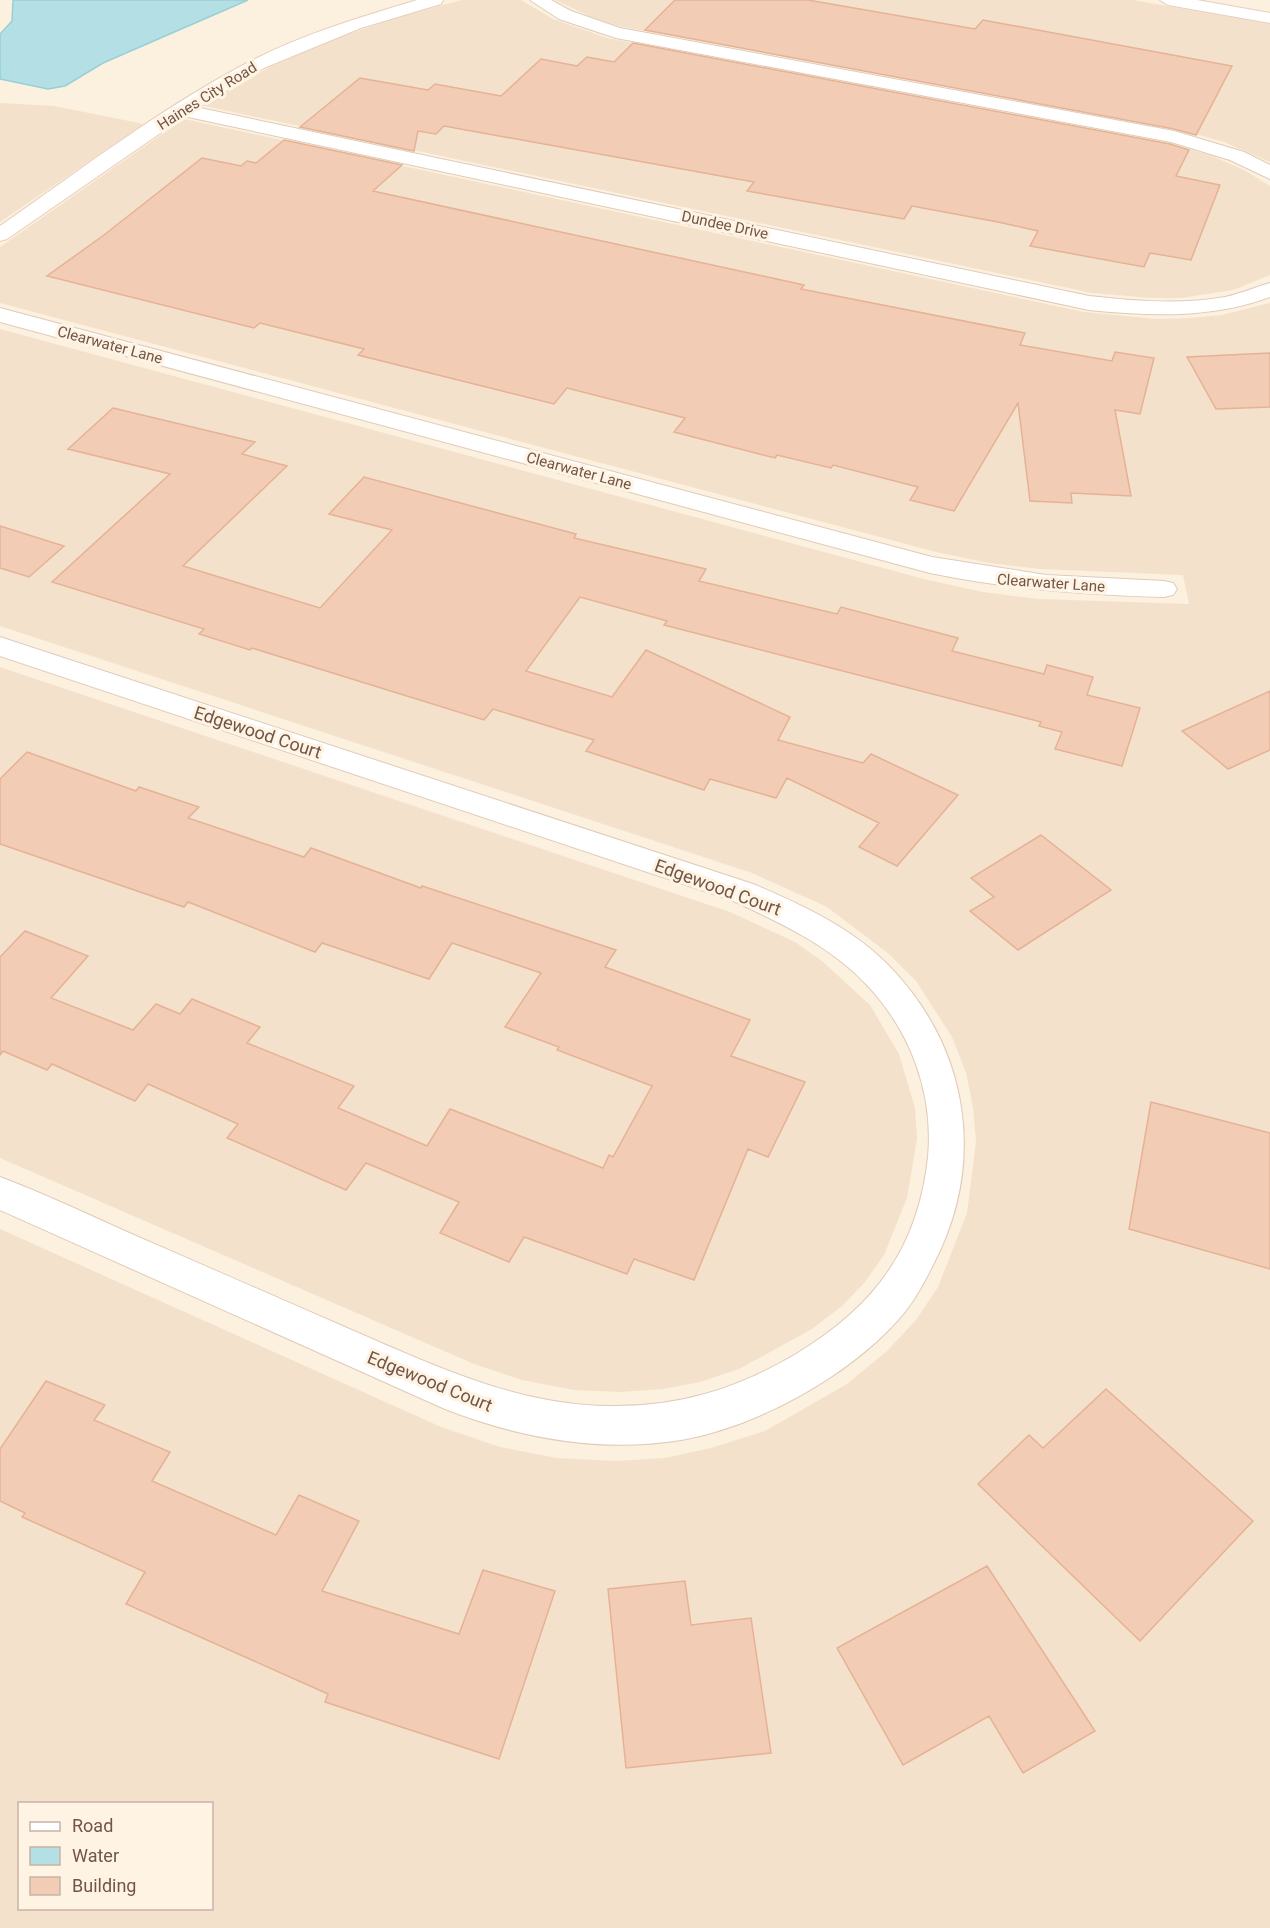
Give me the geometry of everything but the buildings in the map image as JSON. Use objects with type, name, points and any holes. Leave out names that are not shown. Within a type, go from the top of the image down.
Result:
[{"type":"street","name":"Haines City Road","points":[[0,235],[181,110],[230,79],[286,51],[355,24],[435,0]]},
{"type":"street","points":[[538,0],[565,15],[616,33],[1174,136],[1237,156],[1270,173]]},
{"type":"street","points":[[1168,0],[1270,18]]},
{"type":"street","name":"Dundee Drive","points":[[181,110],[1089,303],[1154,309],[1186,308],[1234,301],[1270,290]]},
{"type":"street","name":"Clearwater Lane","points":[[0,315],[930,565],[985,577],[1039,584],[1164,589]]},
{"type":"street","name":"Edgewood Court","points":[[0,646],[742,892],[777,907],[840,944],[892,992],[925,1045],[938,1076],[945,1106],[946,1141],[937,1207],[911,1269],[889,1302],[864,1329],[788,1381],[750,1400],[706,1415],[665,1423],[618,1426],[566,1424],[510,1412],[459,1396],[0,1193]]},
{"type":"shaded area","points":[[462,0],[521,0],[553,19],[607,38],[1169,144],[1210,155],[1244,170],[1270,186],[1270,275],[1233,290],[1181,298],[1092,293],[204,106],[268,68],[329,41],[398,17]]},
{"type":"shaded area","points":[[555,0],[1133,0],[1270,24],[1270,162],[1224,142],[1178,129],[623,27],[598,20]]},
{"type":"shaded area","points":[[0,103],[54,106],[144,124],[0,222]]},
{"type":"shaded area","points":[[184,119],[1084,312],[1157,319],[1189,318],[1222,315],[1270,303],[1270,1928],[0,1928],[0,1229],[441,1427],[500,1447],[556,1458],[617,1461],[665,1458],[711,1448],[765,1431],[847,1384],[887,1351],[916,1320],[938,1287],[967,1213],[976,1141],[973,1107],[966,1073],[952,1037],[916,981],[889,954],[827,907],[752,873],[0,626],[0,329],[924,579],[983,592],[1039,599],[1189,604],[1183,575],[1040,569],[989,563],[936,552],[0,303],[0,247]]},
{"type":"shaded area","points":[[0,667],[730,912],[795,942],[822,961],[870,1005],[899,1054],[915,1108],[917,1139],[907,1198],[884,1255],[865,1282],[842,1306],[812,1329],[739,1369],[700,1382],[663,1389],[620,1392],[574,1390],[522,1380],[474,1364],[0,1158]]},
{"type":"water","points":[[13,0],[248,0],[103,63],[65,86],[48,89],[0,79],[0,34],[12,21]]}]
